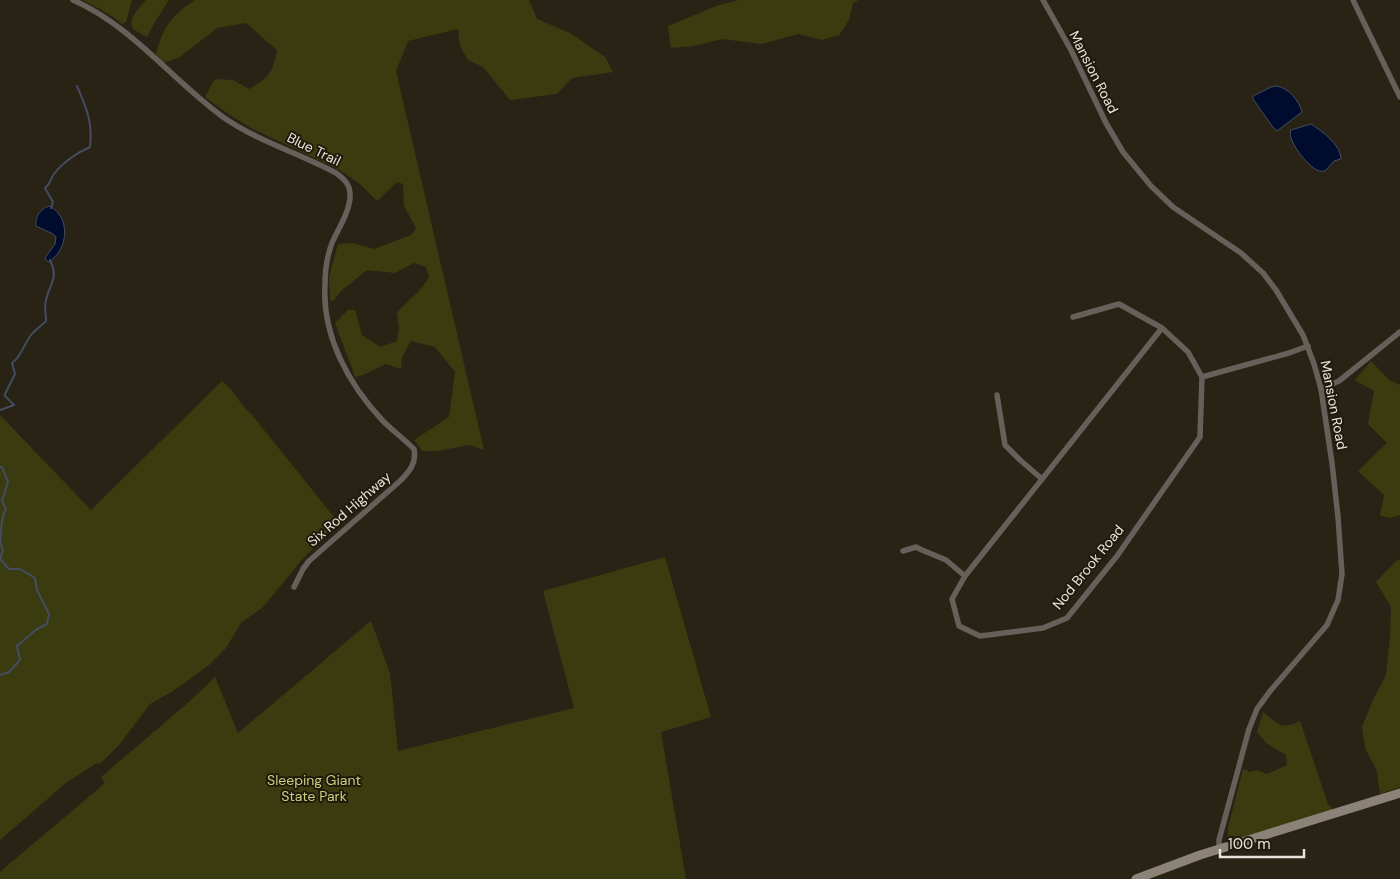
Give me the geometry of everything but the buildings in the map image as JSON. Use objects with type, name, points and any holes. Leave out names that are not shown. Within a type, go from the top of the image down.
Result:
[{"type":"main road","points":[[1136,879],[1184,860],[1400,793]]},
{"type":"street","name":"Blue Trail","points":[[73,0],[97,12],[118,26],[204,102],[234,124],[326,168],[345,181],[350,191],[350,196],[331,246],[325,278],[326,306],[330,330],[337,353],[362,396],[385,423],[414,449]]},
{"type":"street","name":"Mansion Road","points":[[1043,0],[1071,50],[1106,123],[1131,163],[1173,207],[1241,253],[1268,278],[1286,305],[1308,346],[1321,389],[1338,517],[1341,590],[1336,607],[1327,625],[1257,709],[1249,729],[1219,840],[1219,849]]},
{"type":"street","points":[[1353,0],[1400,97]]},
{"type":"street","points":[[1073,317],[1119,304],[1162,328],[1188,352],[1202,377],[1308,346]]},
{"type":"street","name":"Nod Brook Road","points":[[1162,328],[965,576],[952,599],[958,626],[980,636],[1043,628],[1067,618],[1116,556],[1200,437],[1202,377]]},
{"type":"street","points":[[1321,389],[1339,381],[1400,332]]},
{"type":"street","points":[[997,395],[1005,444],[1042,479]]},
{"type":"street","name":"Six Rod Highway","points":[[294,587],[309,561],[407,473],[415,462],[414,449]]},
{"type":"street","points":[[903,551],[916,547],[946,560],[965,576]]},
{"type":"green space","points":[[83,0],[132,0],[126,22],[122,24]]},
{"type":"green space","points":[[146,0],[169,0],[147,37],[134,29],[132,24],[135,13]]},
{"type":"green space","points":[[195,0],[529,0],[537,19],[570,33],[605,57],[613,72],[572,78],[557,94],[510,100],[483,67],[468,60],[460,46],[458,29],[408,41],[396,71],[484,450],[470,445],[437,451],[422,451],[414,440],[449,417],[455,372],[435,347],[411,341],[402,357],[401,369],[386,364],[355,377],[335,323],[348,310],[355,310],[362,335],[380,347],[397,341],[399,328],[397,312],[421,289],[429,277],[426,267],[414,263],[395,273],[367,270],[341,291],[333,301],[330,300],[329,276],[338,244],[352,243],[374,249],[411,235],[416,228],[404,206],[403,184],[397,182],[377,201],[360,184],[340,170],[251,128],[205,97],[215,79],[233,80],[249,89],[261,82],[272,69],[277,50],[246,23],[217,28],[180,57],[164,63],[156,54],[165,29],[180,11]]},
{"type":"green space","points":[[739,0],[859,0],[853,3],[849,20],[839,35],[822,40],[798,34],[762,44],[722,39],[693,46],[671,48],[668,26],[719,5]]},
{"type":"green space","points":[[1371,361],[1389,380],[1400,385],[1400,515],[1391,518],[1380,516],[1384,495],[1358,471],[1387,443],[1368,424],[1374,391],[1355,380]]},
{"type":"green space","points":[[222,381],[252,415],[338,522],[300,562],[263,607],[241,623],[226,648],[209,665],[173,691],[150,704],[119,745],[100,764],[97,763],[67,782],[0,840],[0,415],[91,510]]},
{"type":"green space","name":"Sleeping Giant State Park","points":[[665,557],[711,717],[661,732],[686,879],[0,879],[0,872],[105,783],[101,777],[190,701],[215,677],[238,733],[371,621],[390,673],[398,751],[574,708],[543,591]]},
{"type":"green space","points":[[1400,559],[1400,787],[1380,794],[1377,771],[1365,748],[1362,727],[1386,675],[1390,638],[1391,607],[1376,582]]},
{"type":"green space","points":[[1263,712],[1276,722],[1284,725],[1300,721],[1328,804],[1334,811],[1231,842],[1228,838],[1228,828],[1243,769],[1250,772],[1256,770],[1267,774],[1287,765],[1286,755],[1266,743],[1257,732]]},
{"type":"water","points":[[1277,86],[1285,89],[1292,95],[1302,112],[1277,131],[1253,99],[1253,96]]},
{"type":"water","points":[[1311,124],[1334,143],[1340,154],[1341,159],[1334,161],[1325,171],[1318,171],[1308,163],[1295,146],[1290,134],[1291,130]]},
{"type":"water","points":[[49,206],[61,217],[65,234],[60,250],[48,262],[45,258],[55,244],[56,237],[36,226],[36,223],[41,211]]},
{"type":"waterway","points":[[51,208],[53,202],[45,188],[61,166],[70,158],[90,147],[90,122],[77,86]]},
{"type":"waterway","points":[[0,410],[14,405],[5,396],[15,374],[12,363],[18,357],[31,335],[46,321],[45,302],[54,276],[50,260]]},
{"type":"waterway","points":[[0,467],[2,467],[8,482],[2,501],[6,509],[2,520],[0,542]]},
{"type":"waterway","points":[[0,543],[3,550],[0,559],[9,569],[20,569],[35,578],[37,590],[49,614],[47,624],[37,629],[17,646],[20,660],[9,672],[0,675]]}]
